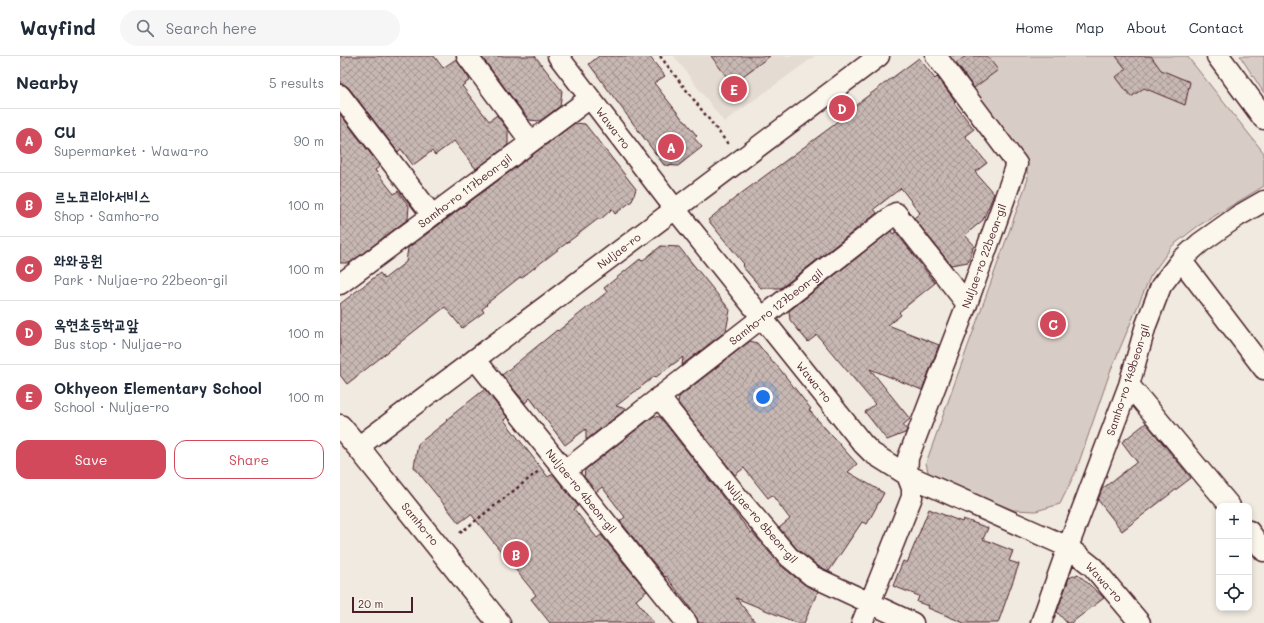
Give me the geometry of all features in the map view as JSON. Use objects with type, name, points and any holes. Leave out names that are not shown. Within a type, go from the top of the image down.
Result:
[{"type":"main road","points":[[1218,56],[1264,118]]},
{"type":"main road","name":"Samho-ro","points":[[340,426],[499,623]]},
{"type":"street","points":[[467,56],[531,142]]},
{"type":"street","name":"Wawa-ro","points":[[558,56],[675,210],[863,444],[872,453],[907,475],[1068,547],[1093,567],[1140,623]]},
{"type":"street","name":"Nuljae-ro","points":[[358,447],[879,56]]},
{"type":"street","name":"Nuljae-ro 22beon-gil","points":[[907,475],[908,458],[968,304],[1017,164],[936,56]]},
{"type":"street","points":[[340,94],[432,215]]},
{"type":"street","name":"Samho-ro 117beon-gil","points":[[340,284],[590,98]]},
{"type":"street","name":"Samho-ro 149beon-gil","points":[[1041,623],[1129,385],[1146,325],[1161,286],[1181,260],[1200,243],[1238,216],[1264,202]]},
{"type":"street","name":"Samho-ro 127beon-gil","points":[[560,465],[659,397],[896,213],[968,304]]},
{"type":"street","points":[[1181,260],[1264,369]]},
{"type":"street","name":"Nuljae-ro 4beon-gil","points":[[475,359],[687,623]]},
{"type":"street","points":[[1129,385],[1227,503]]},
{"type":"street","name":"Nuljae-ro 8beon-gil","points":[[659,397],[737,496],[789,557],[812,576],[869,604],[913,623]]},
{"type":"street","points":[[862,623],[912,497],[912,488],[907,475]]},
{"type":"street","points":[[1252,535],[1264,551]]},
{"type":"path","points":[[660,56],[741,160]]},
{"type":"path","points":[[460,533],[560,465]]},
{"type":"shaded area","points":[[674,56],[815,56],[724,122]]},
{"type":"shaded area","points":[[942,56],[1187,56],[1264,153],[1264,186],[1198,226],[1172,246],[1150,277],[1110,372],[1076,471],[1060,504],[1036,511],[1013,510],[929,476],[926,463],[1028,179],[1026,161]]},
{"type":"shaded area","points":[[1240,56],[1264,56],[1264,93]]},
{"type":"building","points":[[340,56],[434,56],[443,68],[456,59],[470,80],[462,86],[489,121],[497,115],[508,131],[508,145],[476,169],[454,141],[435,155],[432,151],[413,165],[401,149],[398,152],[349,88],[340,84]]},
{"type":"building","points":[[481,56],[535,56],[562,91],[560,106],[540,121],[529,120]]},
{"type":"building","points":[[599,56],[649,56],[665,76],[654,83],[697,136],[694,138],[702,147],[678,166],[664,165],[589,64]]},
{"type":"building","points":[[711,56],[770,56],[732,84]]},
{"type":"building","points":[[966,56],[987,56],[998,70],[974,88],[956,63]]},
{"type":"building","points":[[1116,56],[1151,56],[1161,70],[1190,82],[1185,105],[1144,88],[1131,97],[1116,77],[1126,69]]},
{"type":"building","points":[[919,58],[935,79],[937,77],[956,102],[954,103],[974,129],[965,136],[987,163],[975,172],[994,194],[983,220],[965,235],[974,245],[968,262],[951,265],[914,218],[920,213],[901,188],[874,209],[877,213],[781,288],[761,288],[742,266],[744,264],[708,220],[739,195],[834,125],[861,101]]},
{"type":"building","points":[[340,114],[380,166],[375,170],[394,194],[398,191],[409,206],[408,219],[350,263],[340,263]]},
{"type":"building","points":[[575,123],[585,124],[636,189],[632,201],[615,214],[612,209],[601,219],[598,219],[521,278],[520,277],[486,304],[487,305],[482,309],[484,312],[462,328],[445,307],[347,384],[340,375],[340,304],[380,273],[384,279],[406,262],[408,248]]},
{"type":"building","points":[[891,231],[893,234],[896,232],[935,283],[899,312],[901,315],[888,325],[939,345],[922,390],[870,369],[910,419],[903,425],[907,430],[905,433],[887,440],[865,412],[875,404],[817,335],[808,342],[790,320],[789,311]]},
{"type":"building","points":[[661,246],[679,247],[730,310],[726,331],[682,365],[683,357],[616,406],[626,409],[586,440],[586,429],[565,445],[530,398],[525,403],[502,375],[607,292],[604,288],[640,259],[642,261]]},
{"type":"building","points":[[750,341],[757,343],[774,364],[775,363],[811,409],[809,410],[857,464],[848,472],[884,493],[867,524],[862,522],[829,571],[818,566],[797,549],[779,528],[790,519],[772,495],[768,498],[744,468],[735,475],[678,403],[679,397]]},
{"type":"building","points":[[485,389],[507,417],[504,420],[548,477],[553,474],[578,506],[574,509],[597,538],[601,535],[647,591],[636,600],[654,623],[550,623],[531,599],[536,595],[471,514],[459,523],[414,467],[418,444]]},
{"type":"building","points":[[654,416],[660,417],[751,533],[752,532],[780,565],[805,585],[818,591],[804,623],[797,623],[736,598],[756,623],[699,623],[689,606],[666,576],[665,577],[620,521],[625,517],[602,487],[596,492],[584,477],[585,470]]},
{"type":"building","points":[[1146,423],[1191,478],[1122,531],[1098,500],[1102,489],[1137,462],[1122,442]]},
{"type":"building","points":[[929,509],[962,522],[963,519],[988,528],[983,539],[1013,551],[1009,561],[1019,564],[998,623],[964,623],[928,608],[929,606],[917,602],[919,596],[893,586],[903,561],[907,563]]},
{"type":"building","points":[[1078,574],[1104,598],[1071,623],[1067,623],[1057,612],[1069,578]]},
{"type":"place","name":"Okhyeon Elementary School","points":[[734,89]]},
{"type":"place","name":"옥현초등학교앞","points":[[842,108]]},
{"type":"place","name":"CU","points":[[671,147]]},
{"type":"place","name":"와와공원","points":[[1053,324]]},
{"type":"place","name":"르노코리아서비스","points":[[516,554]]}]
